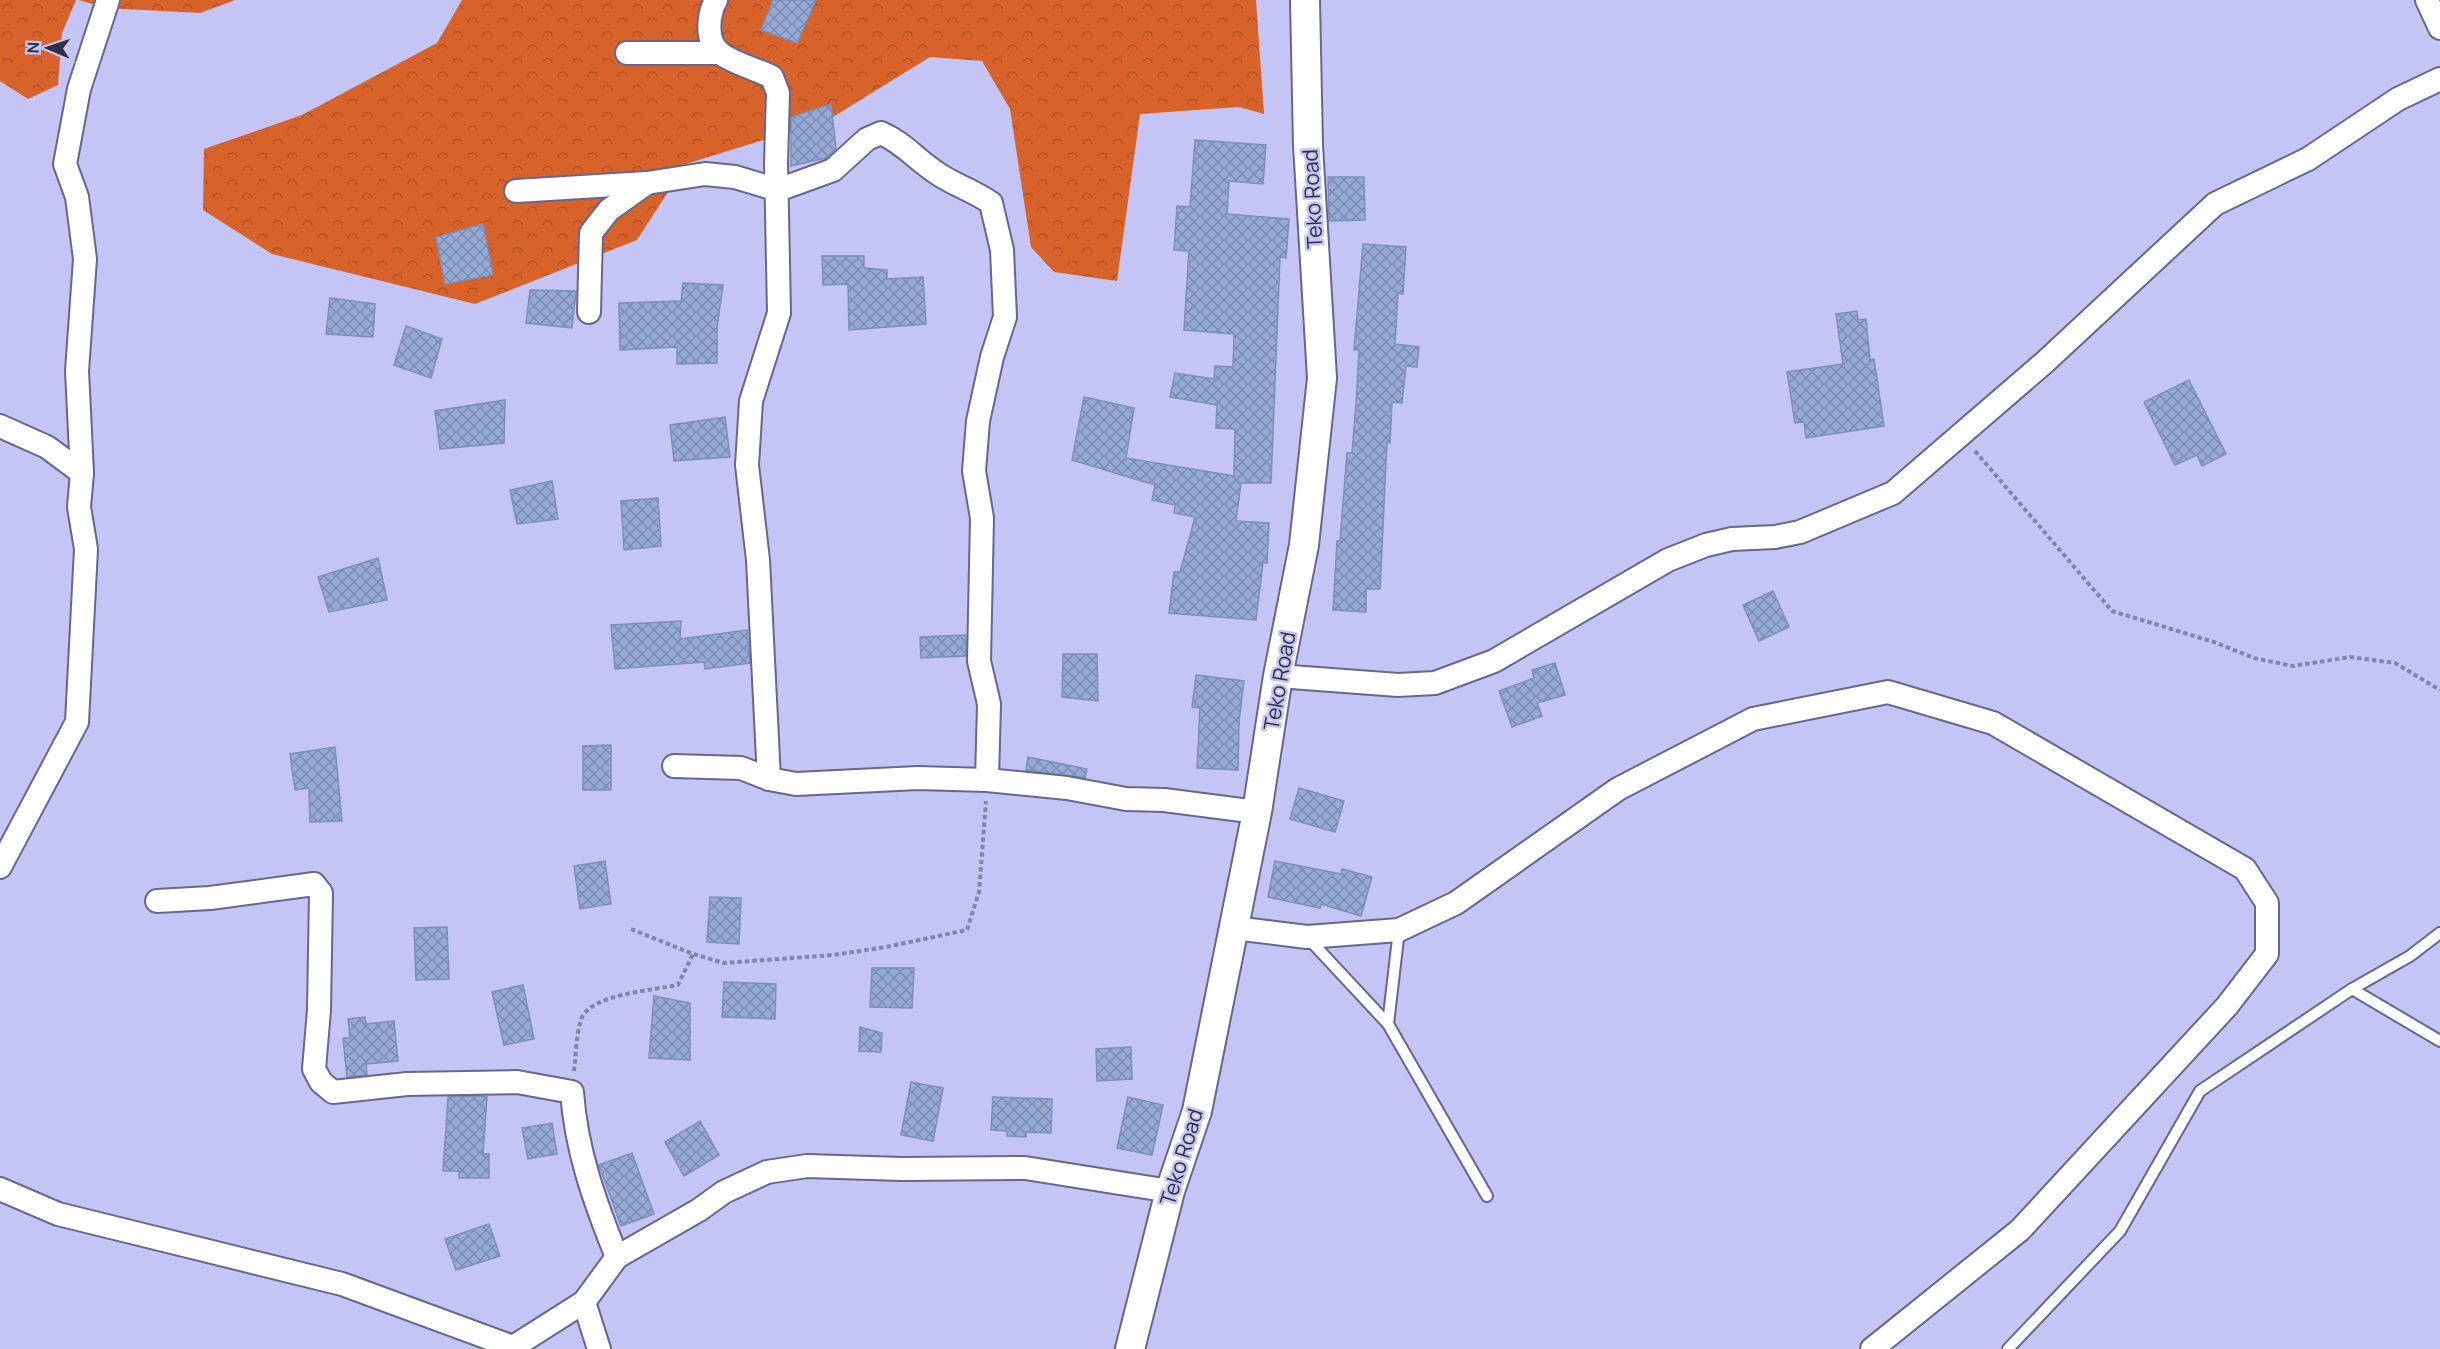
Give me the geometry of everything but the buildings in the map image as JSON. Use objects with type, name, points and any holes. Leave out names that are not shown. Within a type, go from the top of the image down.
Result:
[{"type":"street","points":[[0,867],[77,722],[86,549],[79,507],[82,473],[77,371],[85,259],[77,197],[65,164],[79,90],[108,0]]},
{"type":"street","points":[[716,0],[710,10],[710,37],[720,53]]},
{"type":"street","name":"Teko Road","points":[[1130,1349],[1170,1191],[1197,1111],[1257,812],[1278,676],[1304,545],[1322,378],[1308,145],[1305,0]]},
{"type":"street","points":[[2427,0],[2440,27]]},
{"type":"street","points":[[627,53],[720,53],[772,78],[778,93],[779,313],[751,400],[747,465],[758,560],[769,779]]},
{"type":"street","points":[[1278,676],[1398,685],[1435,683],[1494,661],[1668,560],[1706,545],[1732,539],[1775,537],[1800,532],[1893,493],[2045,362],[2215,204],[2308,159],[2398,99],[2440,79]]},
{"type":"street","points":[[516,191],[647,183],[705,174],[735,177],[778,190],[833,170],[867,139],[880,133],[898,140],[935,172],[975,191],[991,202],[1002,250],[1005,317],[992,357],[978,421],[974,471],[981,518],[979,661],[989,704],[987,780]]},
{"type":"street","points":[[589,312],[591,233],[609,210],[647,183]]},
{"type":"street","points":[[0,426],[47,447],[82,473]]},
{"type":"street","points":[[1233,928],[1307,936],[1399,930],[1456,903],[1618,789],[1753,719],[1888,692],[1993,723],[2245,869],[2267,903],[2267,954],[2261,963],[2227,1006],[2020,1230],[1872,1349]]},
{"type":"street","points":[[674,766],[741,768],[769,779],[796,784],[918,778],[987,780],[1067,788],[1126,799],[1164,800],[1257,812]]},
{"type":"street","points":[[157,901],[210,898],[314,884],[321,893],[319,1010],[314,1069],[321,1082],[333,1092],[407,1084],[517,1082],[572,1092],[575,1132],[599,1214],[616,1257]]},
{"type":"street","points":[[0,1189],[58,1214],[342,1284],[511,1348],[584,1302],[616,1257],[699,1210],[724,1192],[767,1172],[807,1166],[903,1169],[1025,1168],[1170,1191]]},
{"type":"street","points":[[584,1302],[599,1349]]},
{"type":"lane","points":[[1388,1024],[1399,930]]},
{"type":"lane","points":[[2008,1349],[2120,1230],[2200,1091],[2352,989],[2410,956],[2440,933]]},
{"type":"lane","points":[[1307,936],[1388,1024],[1487,1196]]},
{"type":"lane","points":[[2352,989],[2440,1041]]},
{"type":"path","points":[[1961,435],[2112,611],[2214,642],[2254,658],[2293,666],[2350,657],[2395,663],[2440,690]]},
{"type":"path","points":[[631,929],[693,954],[724,963],[833,955],[886,947],[967,930],[979,892],[987,780]]},
{"type":"path","points":[[572,1092],[581,1018],[588,1008],[603,1000],[678,985],[693,954]]},
{"type":"green space","points":[[0,0],[76,0],[62,33],[58,85],[28,99],[0,81]]},
{"type":"green space","points":[[79,0],[235,0],[200,13],[105,8]]},
{"type":"green space","points":[[462,0],[1256,0],[1264,114],[1239,107],[1140,114],[1117,281],[1054,272],[1031,247],[1010,109],[982,61],[930,57],[828,120],[686,164],[637,240],[475,304],[272,254],[203,210],[204,149],[302,115],[437,43]]}]
